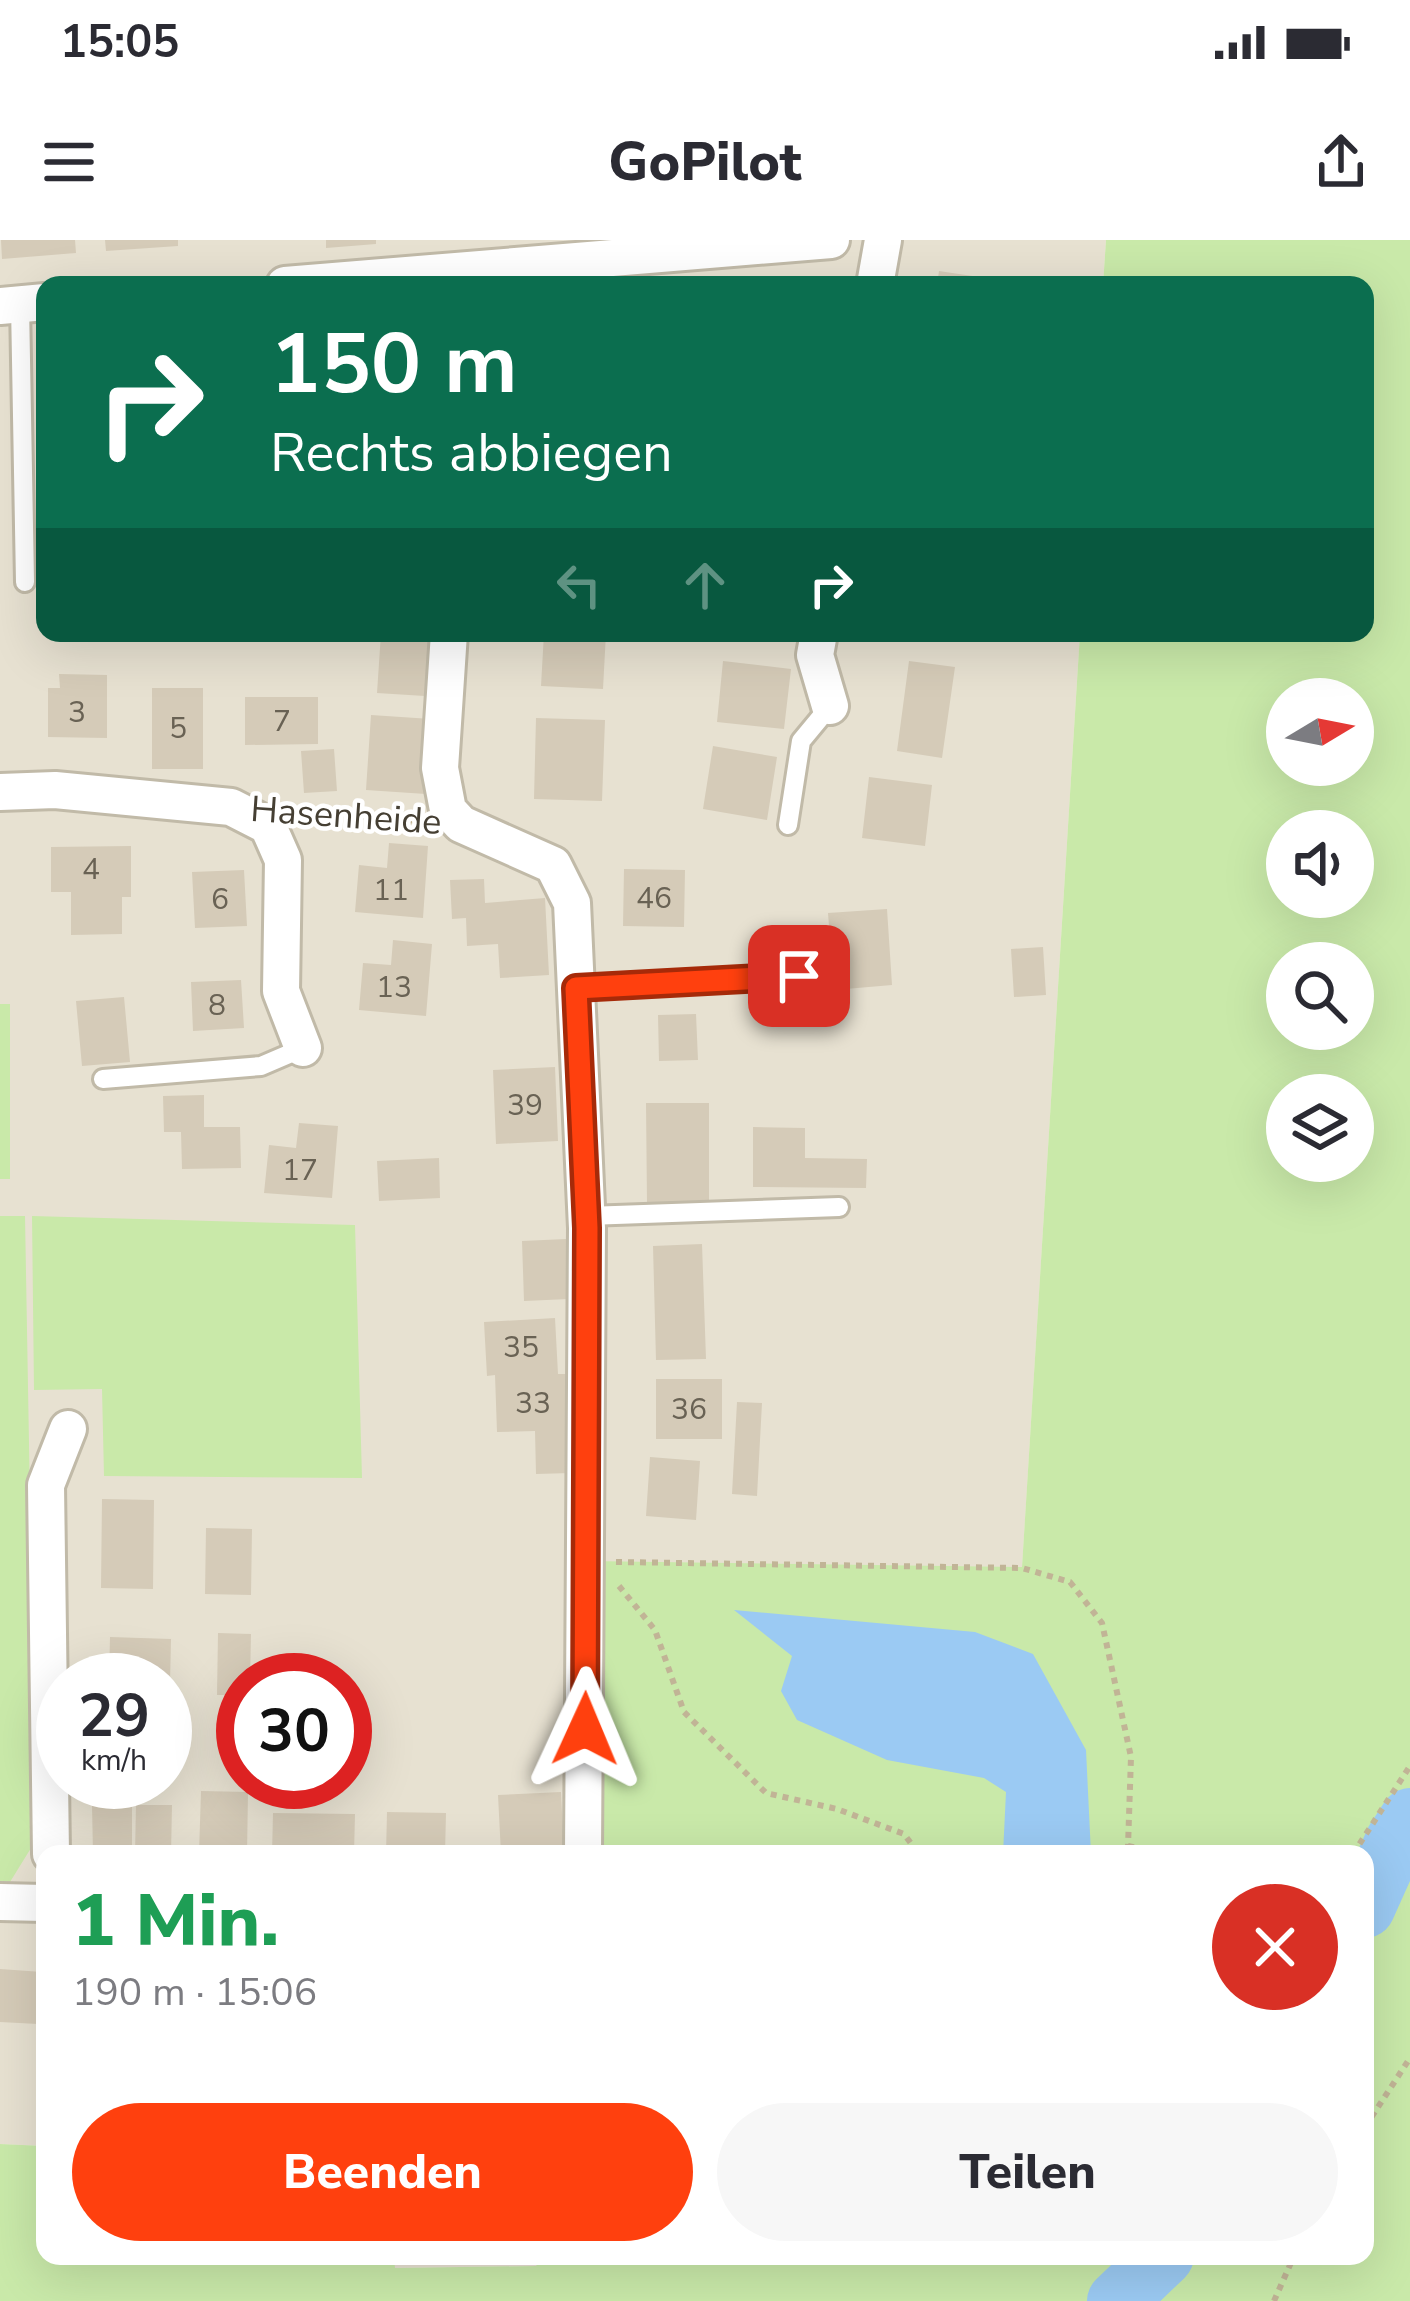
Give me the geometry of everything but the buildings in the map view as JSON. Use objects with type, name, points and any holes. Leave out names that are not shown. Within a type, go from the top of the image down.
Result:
[{"type":"street","points":[[490,276],[832,240]]},
{"type":"street","points":[[877,276],[883,240]]},
{"type":"street","points":[[448,642],[440,768],[448,810],[461,824],[553,865],[572,902],[587,1216],[583,1845]]},
{"type":"street","points":[[817,642],[815,656],[830,706]]},
{"type":"street","name":"Hasenheide","points":[[0,792],[55,790],[231,807],[268,826],[284,860],[280,991],[303,1048]]},
{"type":"street","points":[[51,1845],[46,1485],[68,1429]]},
{"type":"street","points":[[0,1902],[36,1903]]},
{"type":"lane","points":[[22,304],[25,582]]},
{"type":"lane","points":[[788,825],[801,741],[830,706]]},
{"type":"lane","points":[[576,988],[799,976]]},
{"type":"lane","name":"Hasenheide","points":[[103,1079],[261,1066],[303,1048]]},
{"type":"lane","points":[[587,1216],[839,1207]]},
{"type":"path","name":"Hasenheide","points":[[300,812],[461,824]]},
{"type":"path","points":[[588,1562],[1022,1568],[1070,1582],[1102,1623],[1117,1690],[1131,1757],[1126,1845]]},
{"type":"path","points":[[588,1562],[612,1577],[656,1630],[684,1712],[766,1793],[837,1809],[904,1834],[912,1845]]},
{"type":"path","points":[[1359,1845],[1410,1766]]},
{"type":"path","points":[[1374,2113],[1410,2058]]},
{"type":"path","points":[[1274,2301],[1290,2265]]},
{"type":"shaded area","points":[[0,240],[1106,240],[1104,276],[36,276],[36,642],[1079,642],[1022,1568],[588,1562],[583,1845],[36,1845],[36,2146],[0,2144]]},
{"type":"shaded area","points":[[394,2265],[537,2265],[536,2266]]},
{"type":"green space","points":[[1106,240],[1410,240],[1410,2301],[0,2301],[0,2144],[36,2146],[36,2265],[1374,2265],[1374,1845],[583,1845],[588,1561],[1022,1567],[1079,642],[1374,642],[1374,276],[1104,276]]},
{"type":"green space","points":[[0,1004],[10,1004],[10,1179],[0,1179]]},
{"type":"green space","points":[[0,1216],[25,1216],[36,1840],[10,1882],[0,1881]]},
{"type":"green space","points":[[32,1216],[355,1225],[362,1478],[104,1476],[102,1389],[34,1390]]},
{"type":"water","points":[[734,1610],[975,1632],[1033,1654],[1086,1750],[1091,1845],[1003,1845],[1006,1792],[984,1778],[887,1760],[797,1720],[781,1691],[792,1656]]},
{"type":"waterway","points":[[1374,1888],[1410,1818]]},
{"type":"waterway","points":[[1117,2301],[1155,2265]]},
{"type":"route","points":[[585,1729],[587,1228],[576,988],[799,976]]}]
